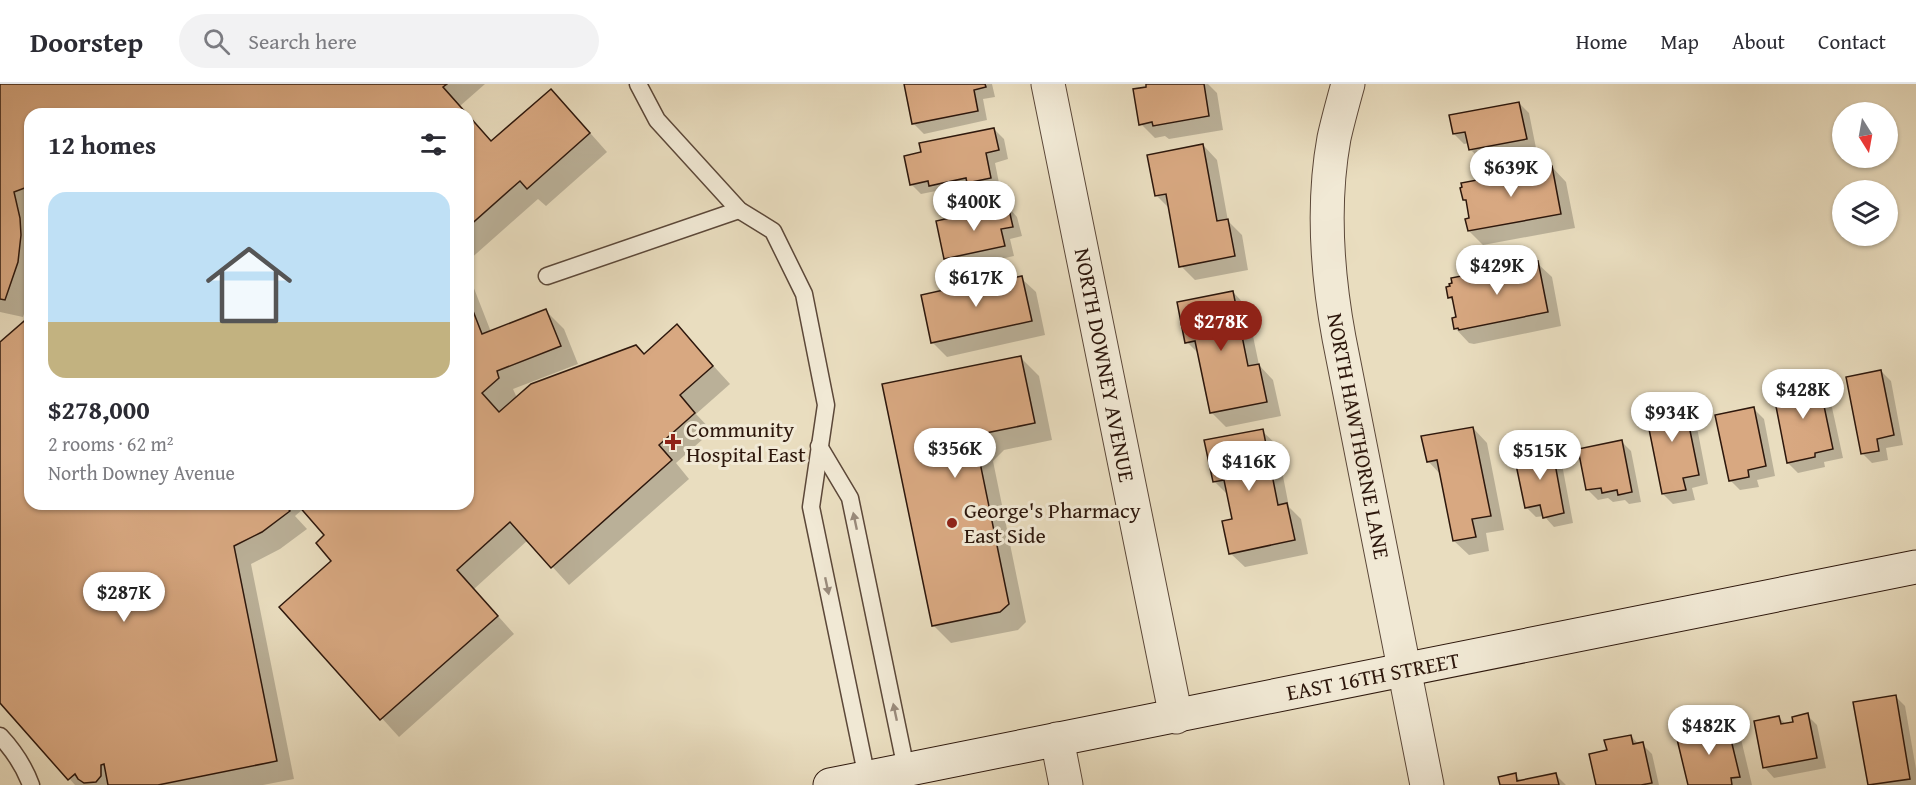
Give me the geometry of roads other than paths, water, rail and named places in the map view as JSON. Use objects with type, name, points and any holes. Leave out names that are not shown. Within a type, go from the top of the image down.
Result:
[{"type":"street","name":"NORTH DOWNEY AVENUE","points":[[1048,84],[1176,717]]},
{"type":"street","name":"NORTH HAWTHORNE LANE","points":[[1348,84],[1334,140],[1329,183],[1330,281],[1339,338],[1427,785]]},
{"type":"street","name":"EAST 16TH STREET","points":[[830,785],[1916,567]]},
{"type":"street","points":[[1057,739],[1066,785]]},
{"type":"lane","points":[[638,84],[657,120],[739,210],[773,231],[804,294],[826,405],[811,507],[867,778]]},
{"type":"lane","points":[[547,276],[739,210]]},
{"type":"lane","points":[[819,446],[850,498],[906,769]]},
{"type":"lane","points":[[0,736],[18,758],[31,785]]},
{"type":"place","name":"Community Hospital East","points":[[673,442]]},
{"type":"place","name":"George's Pharmacy East Side","points":[[952,523]]}]
